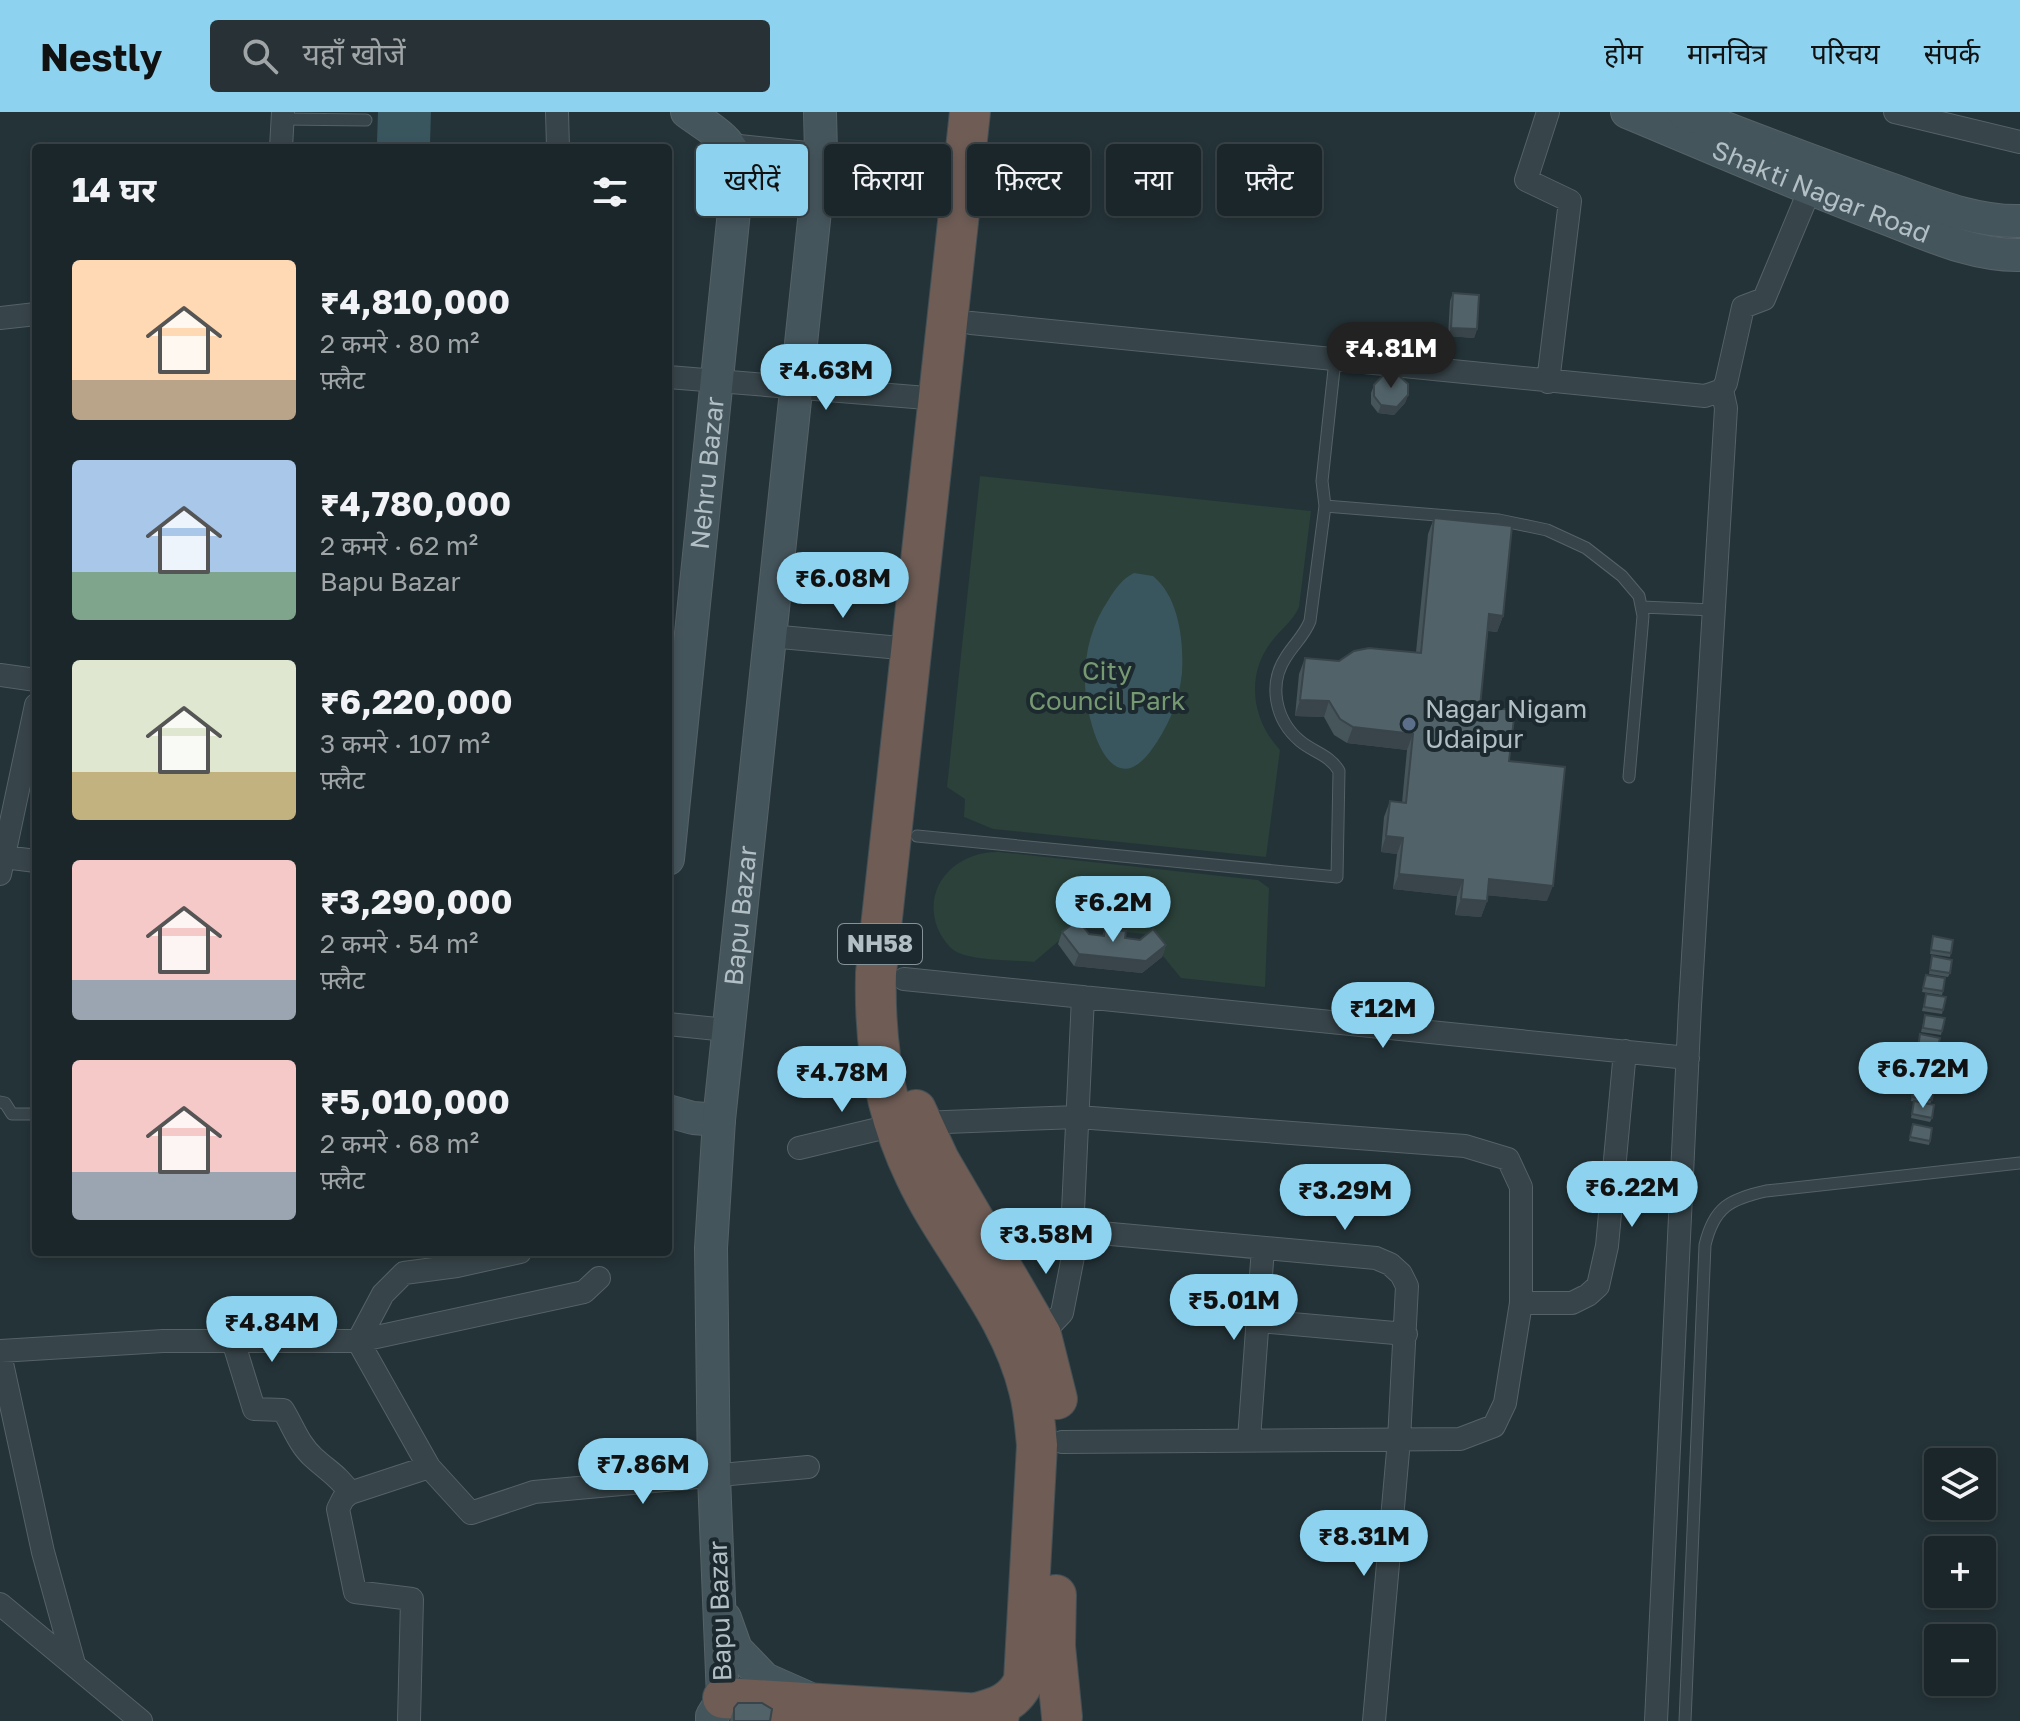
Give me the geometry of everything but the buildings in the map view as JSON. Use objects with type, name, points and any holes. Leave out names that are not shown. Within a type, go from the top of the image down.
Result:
[{"type":"highway","name":"NH58","points":[[718,1710],[973,1714],[1066,1719],[1055,1646],[1062,1442],[1055,1387],[1041,1335],[951,1182],[886,1094],[877,1043],[876,973],[970,112]]},
{"type":"highway","name":"NH58","points":[[973,1714],[1010,1700],[1020,1691],[1024,1680],[1037,1445],[1029,1388],[1010,1338],[915,1175],[903,1058],[904,979],[935,636],[994,112]]},
{"type":"main road","points":[[687,112],[729,144]]},
{"type":"main road","name":"Bapu Bazar","points":[[718,1710],[719,1604],[711,1248],[719,1120],[821,154],[820,112]]},
{"type":"main road","name":"Shakti Nagar Road","points":[[1627,112],[1810,189],[1972,233],[2020,221]]},
{"type":"main road","name":"Shakti Nagar Road","points":[[1692,114],[1834,170],[2020,255]]},
{"type":"main road","name":"Nehru Bazar","points":[[672,820],[734,216]]},
{"type":"main road","points":[[672,1112],[719,1120]]},
{"type":"main road","points":[[719,1604],[736,1649],[765,1679],[852,1714]]},
{"type":"street","points":[[557,112],[558,144]]},
{"type":"street","points":[[1548,112],[1526,180],[1570,201],[1548,382]]},
{"type":"street","points":[[1895,112],[2020,142]]},
{"type":"street","points":[[281,144],[283,115]]},
{"type":"street","points":[[808,153],[963,169]]},
{"type":"street","points":[[1656,1721],[1688,1058],[1726,408],[1722,390],[1743,307],[1764,299],[1810,189]]},
{"type":"street","points":[[0,318],[32,314]]},
{"type":"street","points":[[971,323],[1693,396],[1705,396],[1722,390]]},
{"type":"street","points":[[672,377],[939,399]]},
{"type":"street","points":[[770,636],[911,649]]},
{"type":"street","points":[[0,675],[32,679]]},
{"type":"street","points":[[32,724],[2,866],[32,862]]},
{"type":"street","points":[[904,979],[1688,1058]]},
{"type":"street","points":[[1041,1335],[1062,1313],[1078,1231],[1073,1211],[1083,997]]},
{"type":"street","points":[[672,1024],[727,1030]]},
{"type":"street","points":[[1521,1303],[1572,1303],[1598,1286],[1607,1246],[1625,1051]]},
{"type":"street","points":[[799,1148],[908,1124],[1078,1117],[1465,1146],[1508,1159],[1521,1187],[1521,1303],[1505,1403],[1494,1426],[1460,1439],[1062,1442]]},
{"type":"street","points":[[1078,1231],[1376,1258],[1390,1264],[1401,1274],[1407,1286],[1406,1334],[1374,1721]]},
{"type":"street","points":[[1249,1439],[1263,1248]]},
{"type":"street","points":[[358,1341],[383,1294],[404,1273],[502,1256]]},
{"type":"street","points":[[74,1664],[43,1552],[0,1353],[163,1341],[358,1341],[584,1292],[599,1278]]},
{"type":"street","points":[[1259,1321],[1406,1334]]},
{"type":"street","points":[[233,1341],[254,1409],[283,1410],[313,1458],[343,1482],[350,1493]]},
{"type":"street","points":[[358,1341],[429,1467],[471,1513],[534,1492],[808,1467]]},
{"type":"street","points":[[409,1721],[412,1599],[355,1592],[338,1509],[350,1493],[429,1467]]},
{"type":"street","points":[[0,1604],[141,1721]]},
{"type":"lane","points":[[283,115],[366,120]]},
{"type":"lane","points":[[917,836],[1337,877],[1339,771],[1329,758],[1289,731],[1280,715],[1276,685],[1287,654],[1305,635],[1310,621],[1325,506],[1322,481],[1335,360]]},
{"type":"lane","points":[[1325,506],[1499,520],[1547,530],[1586,548],[1622,576],[1639,596],[1642,607],[1643,638],[1629,777]]},
{"type":"lane","points":[[1642,607],[1713,610]]},
{"type":"lane","points":[[0,1102],[5,1103],[12,1114],[32,1114]]},
{"type":"lane","points":[[1685,1721],[1705,1245],[1712,1221],[1734,1200],[1766,1191],[2020,1163]]},
{"type":"green space","name":"City Council Park","points":[[980,476],[1311,511],[1299,607],[1263,654],[1255,683],[1255,697],[1263,725],[1280,750],[1266,857],[993,829],[964,817],[965,799],[947,787]]},
{"type":"green space","points":[[999,852],[1258,880],[1269,888],[1265,987],[1181,978],[1145,934],[1075,927],[1034,962],[982,958],[955,951],[937,927],[934,911],[939,884],[957,864],[970,857]]},
{"type":"water","points":[[378,112],[431,112],[430,143],[377,142]]},
{"type":"water","points":[[1134,573],[1153,576],[1169,596],[1181,634],[1182,673],[1175,704],[1156,743],[1135,766],[1122,768],[1110,762],[1094,731],[1086,695],[1085,669],[1088,648],[1103,608],[1117,588]]},
{"type":"place","name":"Nagar Nigam Udaipur","points":[[1409,724]]}]
